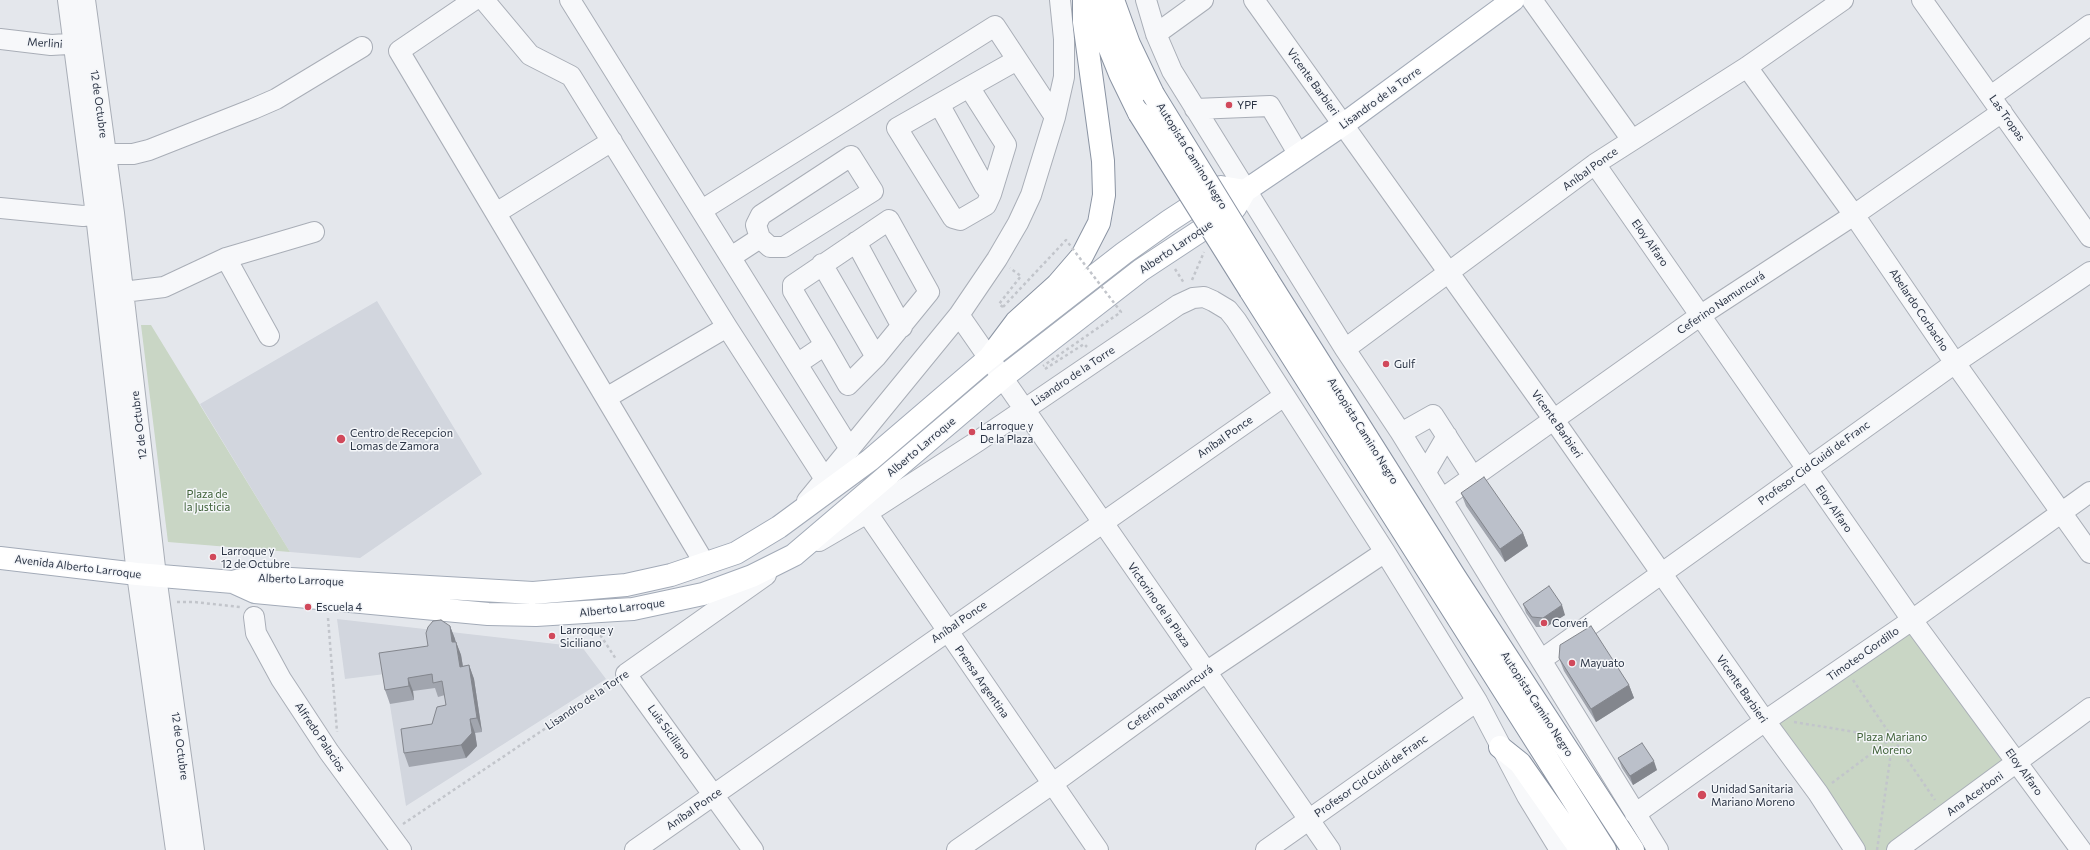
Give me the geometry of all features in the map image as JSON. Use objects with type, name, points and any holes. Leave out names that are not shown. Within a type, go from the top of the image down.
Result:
[{"type":"main road","points":[[989,358],[1016,322],[1057,285],[1082,256],[1098,223],[1104,195],[1103,162],[1084,22],[1084,0]]},
{"type":"main road","name":"Autopista Camino Negro","points":[[1094,0],[1101,27],[1120,74],[1139,113],[1259,284],[1455,577],[1633,850]]},
{"type":"main road","name":"Autopista Camino Negro","points":[[1114,0],[1129,44],[1153,94],[1259,284],[1605,850]]},
{"type":"main road","name":"Lisandro de la Torre","points":[[1245,192],[1344,124],[1513,0]]},
{"type":"main road","name":"Alberto Larroque","points":[[146,575],[233,582],[256,577],[533,593],[626,585],[671,575],[706,564],[736,553],[779,527],[797,514],[870,460],[989,358],[1124,253],[1189,208],[1222,187],[1245,192],[1235,208],[1141,270],[1002,378],[788,559],[710,591],[672,602],[633,609],[586,614],[536,616],[488,614],[255,592],[233,582]]},
{"type":"main road","name":"Avenida Alberto Larroque","points":[[0,558],[146,575]]},
{"type":"main road","points":[[1500,747],[1520,763],[1581,850]]},
{"type":"street","name":"12 de Octubre","points":[[68,0],[82,43],[106,154],[105,214],[123,292],[146,575],[194,850]]},
{"type":"street","name":"12 de Octubre","points":[[85,0],[82,43],[105,214],[176,850]]},
{"type":"street","points":[[474,0],[399,51],[706,564]]},
{"type":"street","points":[[484,0],[530,55],[571,76],[727,327],[825,479]]},
{"type":"street","points":[[570,0],[850,449]]},
{"type":"street","points":[[797,514],[958,315],[997,259],[1018,223],[1031,195],[1055,117],[1064,77],[1065,60],[1060,0]]},
{"type":"street","points":[[1146,0],[1156,34],[1172,72],[1245,192],[1345,349],[1426,472],[1658,850]]},
{"type":"street","points":[[1156,34],[1203,0]]},
{"type":"street","name":"Vicente Barbieri","points":[[1254,0],[1344,124],[1661,573],[1772,716],[1818,793],[1855,850]]},
{"type":"street","points":[[1532,0],[1632,140]]},
{"type":"street","name":"Aníbal Ponce","points":[[1345,349],[1595,164],[1747,67],[1843,0]]},
{"type":"street","name":"Las Tropas","points":[[1922,0],[2090,237]]},
{"type":"street","name":"Ceferino Namuncurá","points":[[1442,499],[1701,315],[1854,215],[1997,104],[2090,25]]},
{"type":"street","points":[[702,210],[995,26],[1055,117]]},
{"type":"street","name":"Merlini","points":[[0,39],[51,45],[82,43]]},
{"type":"street","points":[[106,154],[133,154],[148,150],[276,99],[362,47]]},
{"type":"street","points":[[969,87],[1006,145],[991,194],[986,204],[960,220],[953,218],[897,128],[969,87],[1017,60]]},
{"type":"street","name":"Abelardo Corbacho","points":[[1747,67],[1854,215],[1955,363],[2090,553]]},
{"type":"street","points":[[939,104],[984,185],[991,194]]},
{"type":"street","points":[[1195,109],[1270,106],[1299,155]]},
{"type":"street","points":[[496,213],[612,141]]},
{"type":"street","points":[[851,156],[873,191],[784,247],[770,247],[760,238],[756,225],[761,215],[851,156]]},
{"type":"street","name":"Eloy Alfaro","points":[[1595,164],[1912,620],[2018,763],[2080,850]]},
{"type":"street","points":[[0,208],[83,216],[105,214]]},
{"type":"street","points":[[889,220],[930,292],[876,357],[848,385],[793,291],[793,285],[856,242],[889,220]]},
{"type":"street","points":[[123,292],[164,287],[226,258],[314,232]]},
{"type":"street","points":[[731,257],[760,238]]},
{"type":"street","points":[[856,242],[902,327]]},
{"type":"street","points":[[226,258],[269,336]]},
{"type":"street","points":[[822,264],[876,357]]},
{"type":"street","name":"Profesor Cid Guidi de Franc","points":[[1541,660],[1955,363],[2090,272]]},
{"type":"street","points":[[1190,292],[1223,305],[1236,320],[1385,552],[1477,701],[1500,747],[1560,850]]},
{"type":"street","name":"Lisandro de la Torre","points":[[626,674],[788,559],[867,513],[1024,410],[1178,305],[1190,292]]},
{"type":"street","name":"Victorino de la Plaza","points":[[958,315],[1330,850]]},
{"type":"street","points":[[606,398],[727,327]]},
{"type":"street","points":[[797,364],[825,345]]},
{"type":"street","name":"Aníbal Ponce","points":[[635,850],[1284,396]]},
{"type":"street","points":[[1401,433],[1433,415],[1473,477]]},
{"type":"street","points":[[1426,472],[1447,436]]},
{"type":"street","name":"Timoteo Gordillo","points":[[1635,814],[1772,716],[1912,620],[2090,492]]},
{"type":"street","name":"Prensa Argentina","points":[[867,513],[1098,850]]},
{"type":"street","name":"Ceferino Namuncurá","points":[[958,850],[1206,672],[1385,552]]},
{"type":"street","name":"Alfredo Palacios","points":[[254,617],[256,633],[281,679],[329,752],[401,850]]},
{"type":"street","name":"Luis Siciliano","points":[[626,674],[715,795],[752,850]]},
{"type":"street","name":"Profesor Cid Guidi de Franc","points":[[1266,850],[1477,701]]},
{"type":"street","name":"Ana Acerboni","points":[[1897,850],[2018,763],[2090,708]]},
{"type":"path","points":[[997,259],[1021,276],[1000,304],[1003,307],[1066,240],[1121,312],[1042,366]]},
{"type":"path","points":[[1190,292],[1191,281],[1205,249]]},
{"type":"path","points":[[1165,254],[1190,292]]},
{"type":"path","points":[[586,614],[626,674]]},
{"type":"path","points":[[1844,667],[1946,815]]},
{"type":"path","name":"Lisandro de la Torre","points":[[389,833],[626,674]]},
{"type":"path","points":[[1772,716],[1786,721],[1893,738]]},
{"type":"path","points":[[1818,793],[1893,738]]},
{"type":"path","points":[[1877,850],[1893,738]]},
{"type":"shaded area","name":"Centro de Recepcion Lomas de Zamora","points":[[377,301],[482,474],[360,558],[290,552],[200,404]]},
{"type":"shaded area","points":[[337,619],[582,647],[606,679],[406,806],[385,674],[345,679]]},
{"type":"green space","name":"Plaza de la Justicia","points":[[141,325],[151,325],[290,552],[168,542]]},
{"type":"green space","name":"Plaza Mariano Moreno","points":[[1912,620],[2018,763],[1897,850],[1855,850],[1765,721]]},
{"type":"building","points":[[1484,477],[1523,533],[1500,549],[1461,493]]},
{"type":"building","points":[[1549,586],[1562,605],[1543,618],[1532,617],[1523,604]]},
{"type":"building","points":[[441,620],[450,626],[452,642],[456,642],[460,667],[469,665],[477,718],[470,719],[472,733],[461,745],[404,753],[401,729],[432,724],[437,707],[446,705],[442,681],[433,683],[432,674],[408,678],[409,686],[385,690],[379,653],[428,646],[426,633],[428,627],[433,621]]},
{"type":"building","points":[[1591,626],[1629,685],[1591,709],[1559,658],[1560,645]]},
{"type":"building","points":[[1642,743],[1654,761],[1630,776],[1618,758]]},
{"type":"place","name":"YPF","points":[[1229,105]]},
{"type":"place","name":"Gulf","points":[[1386,364]]},
{"type":"place","name":"Larroque y De la Plaza","points":[[972,432]]},
{"type":"place","name":"Centro de Recepcion Lomas de Zamora","points":[[341,439]]},
{"type":"place","name":"Larroque y 12 de Octubre","points":[[213,557]]},
{"type":"place","name":"Escuela 4","points":[[308,607]]},
{"type":"place","name":"Corveń","points":[[1544,623]]},
{"type":"place","name":"Larroque y Siciliano","points":[[552,636]]},
{"type":"place","name":"Mayuato","points":[[1572,663]]},
{"type":"place","name":"Unidad Sanitaria Mariano Moreno","points":[[1702,795]]}]
